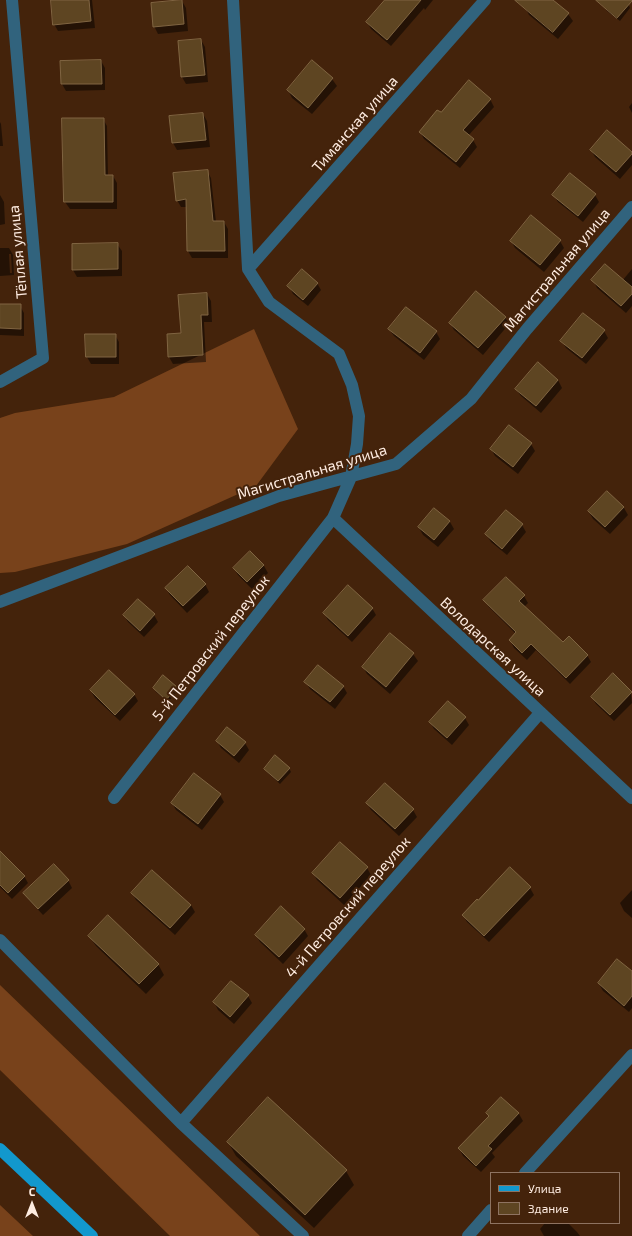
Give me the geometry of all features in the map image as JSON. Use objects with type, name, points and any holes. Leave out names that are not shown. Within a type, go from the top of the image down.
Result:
[{"type":"main road","points":[[0,1149],[92,1236]]},
{"type":"street","name":"Тёплая улица","points":[[0,382],[44,358],[12,0]]},
{"type":"street","points":[[233,0],[248,269]]},
{"type":"street","name":"Тиманская улица","points":[[248,269],[485,0]]},
{"type":"street","name":"Магистральная улица","points":[[0,602],[279,496],[396,464],[471,399],[527,329],[632,206]]},
{"type":"street","name":"5-й Петровский переулок","points":[[114,798],[333,518],[351,477],[357,444],[359,416],[352,385],[339,354],[269,302],[248,269]]},
{"type":"street","name":"Володарская улица","points":[[333,518],[632,798]]},
{"type":"street","name":"4-й Петровский переулок","points":[[181,1123],[540,713]]},
{"type":"street","points":[[0,940],[181,1123],[302,1236]]},
{"type":"street","points":[[526,1172],[632,1055]]},
{"type":"street","points":[[468,1236],[490,1211]]},
{"type":"shaded area","points":[[254,329],[298,429],[256,486],[127,544],[15,572],[0,573],[0,418],[15,413],[114,397]]},
{"type":"shaded area","points":[[0,985],[260,1236],[170,1236],[0,1070]]},
{"type":"shaded area","points":[[0,1205],[33,1236],[0,1236]]},
{"type":"building","points":[[51,0],[89,0],[91,21],[53,25]]},
{"type":"building","points":[[182,0],[184,24],[153,27],[151,3]]},
{"type":"building","points":[[385,0],[421,0],[387,40],[366,22]]},
{"type":"building","points":[[515,0],[553,0],[569,13],[553,32]]},
{"type":"building","points":[[596,0],[632,0],[632,1],[617,18]]},
{"type":"building","points":[[201,39],[205,75],[181,77],[178,41]]},
{"type":"building","points":[[101,60],[102,84],[61,84],[60,61]]},
{"type":"building","points":[[312,60],[333,78],[308,108],[287,90]]},
{"type":"building","points":[[469,80],[491,99],[463,130],[474,139],[456,162],[419,132],[437,110],[441,112]]},
{"type":"building","points":[[203,113],[206,140],[172,143],[169,116]]},
{"type":"building","points":[[62,118],[104,118],[105,175],[113,175],[113,202],[64,202]]},
{"type":"building","points":[[607,130],[632,152],[632,154],[616,172],[590,150]]},
{"type":"building","points":[[208,170],[213,221],[224,221],[225,251],[187,251],[186,199],[176,201],[173,173]]},
{"type":"building","points":[[570,173],[596,194],[578,216],[552,195]]},
{"type":"building","points":[[531,215],[561,240],[540,265],[510,241]]},
{"type":"building","points":[[118,243],[118,269],[72,270],[72,244]]},
{"type":"building","points":[[605,264],[632,287],[632,294],[621,306],[591,280]]},
{"type":"building","points":[[302,269],[318,283],[303,300],[287,286]]},
{"type":"building","points":[[476,291],[506,317],[478,348],[449,323]]},
{"type":"building","points":[[207,293],[208,315],[201,315],[203,355],[168,357],[167,334],[181,333],[178,295]]},
{"type":"building","points":[[0,304],[21,304],[21,329],[0,328]]},
{"type":"building","points":[[406,307],[437,331],[420,353],[388,329]]},
{"type":"building","points":[[583,313],[605,330],[582,358],[560,341]]},
{"type":"building","points":[[85,334],[116,334],[116,357],[86,357]]},
{"type":"building","points":[[538,362],[558,380],[536,406],[515,389]]},
{"type":"building","points":[[509,425],[532,443],[513,467],[490,449]]},
{"type":"building","points":[[607,491],[624,507],[605,527],[588,511]]},
{"type":"building","points":[[434,508],[450,521],[434,540],[418,527]]},
{"type":"building","points":[[506,510],[523,524],[502,549],[485,534]]},
{"type":"building","points":[[250,551],[264,565],[247,582],[233,568]]},
{"type":"building","points":[[188,566],[206,584],[183,606],[165,588]]},
{"type":"building","points":[[506,577],[525,595],[519,601],[563,642],[569,636],[588,655],[566,678],[531,644],[522,653],[509,640],[516,632],[483,600]]},
{"type":"building","points":[[348,585],[373,608],[348,636],[323,613]]},
{"type":"building","points":[[138,599],[155,614],[140,631],[123,615]]},
{"type":"building","points":[[390,633],[414,653],[386,687],[362,667]]},
{"type":"building","points":[[318,665],[344,686],[330,702],[304,682]]},
{"type":"building","points":[[109,670],[135,694],[115,715],[90,690]]},
{"type":"building","points":[[613,673],[632,692],[610,715],[591,697]]},
{"type":"building","points":[[163,675],[177,687],[166,700],[153,688]]},
{"type":"building","points":[[448,701],[466,717],[447,738],[429,722]]},
{"type":"building","points":[[227,727],[246,742],[234,756],[216,741]]},
{"type":"building","points":[[275,755],[290,768],[278,781],[264,769]]},
{"type":"building","points":[[194,773],[221,794],[198,824],[171,803]]},
{"type":"building","points":[[385,783],[414,809],[395,829],[366,803]]},
{"type":"building","points":[[340,842],[368,867],[340,898],[312,873]]},
{"type":"building","points":[[0,851],[25,876],[8,893],[0,885]]},
{"type":"building","points":[[54,864],[69,880],[38,909],[23,893]]},
{"type":"building","points":[[510,867],[531,887],[484,936],[462,915]]},
{"type":"building","points":[[152,870],[191,905],[170,928],[131,893]]},
{"type":"building","points":[[281,906],[305,929],[279,957],[255,935]]},
{"type":"building","points":[[108,915],[159,964],[139,984],[88,936]]},
{"type":"building","points":[[617,959],[632,971],[632,996],[624,1006],[598,983]]},
{"type":"building","points":[[231,981],[249,995],[230,1017],[213,1002]]},
{"type":"building","points":[[268,1097],[347,1170],[305,1215],[227,1142]]},
{"type":"building","points":[[501,1097],[519,1113],[488,1146],[492,1149],[476,1166],[458,1148],[489,1116],[486,1113]]}]
